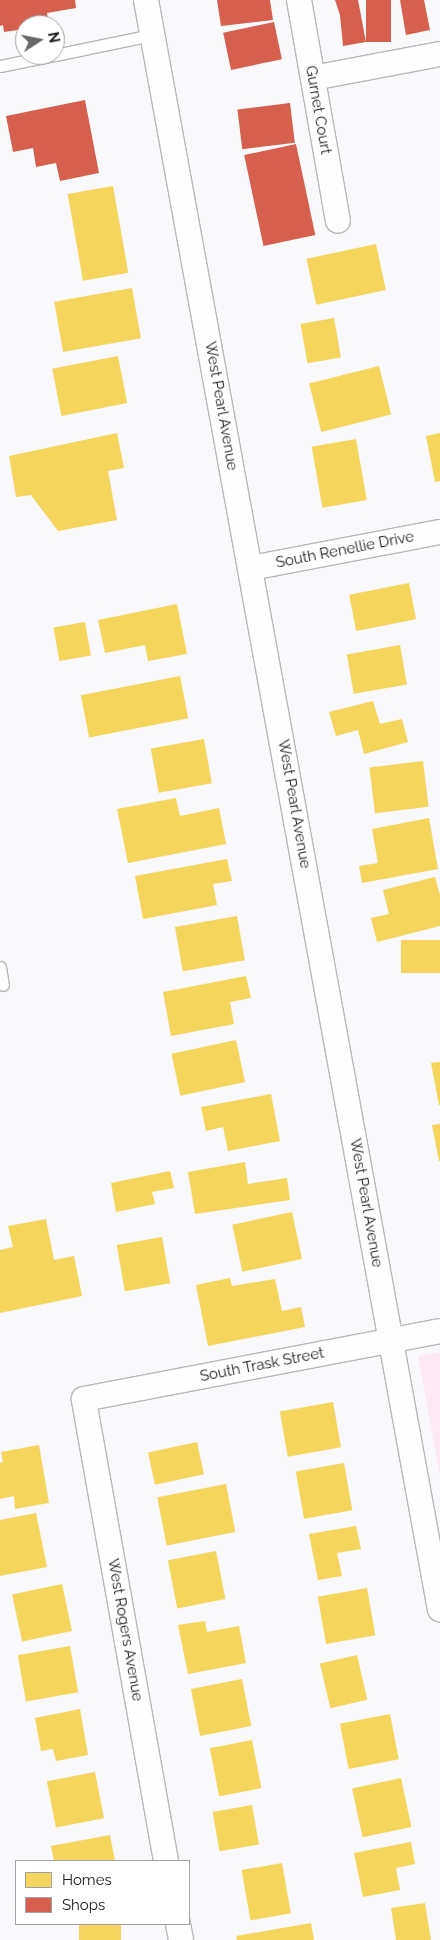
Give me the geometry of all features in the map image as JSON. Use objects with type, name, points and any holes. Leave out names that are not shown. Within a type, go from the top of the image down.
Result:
[{"type":"street","name":"West Pearl Avenue","points":[[146,0],[440,1609]]},
{"type":"street","name":"Gurnet Court","points":[[299,0],[338,221]]},
{"type":"street","points":[[312,78],[440,54]]},
{"type":"street","name":"South Renellie Drive","points":[[251,568],[440,532]]},
{"type":"street","name":"South Trask Street","points":[[84,1399],[440,1331]]},
{"type":"street","name":"West Rogers Avenue","points":[[84,1399],[166,1860]]},
{"type":"street","points":[[178,1925],[180,1940]]},
{"type":"lane","points":[[65,53],[152,36]]},
{"type":"lane","points":[[0,66],[15,63]]},
{"type":"lane","points":[[0,967],[4,985]]},
{"type":"shaded area","points":[[440,1352],[440,1476],[418,1356]]},
{"type":"building: Homes","points":[[113,186],[128,273],[83,281],[68,194]]},
{"type":"building: Homes","points":[[376,244],[386,290],[316,305],[307,259]]},
{"type":"building: Homes","points":[[132,288],[141,338],[63,352],[54,302]]},
{"type":"building: Homes","points":[[334,318],[341,357],[307,363],[301,324]]},
{"type":"building: Homes","points":[[118,356],[127,403],[61,416],[52,369]]},
{"type":"building: Homes","points":[[379,366],[391,415],[321,432],[309,383]]},
{"type":"building: Homes","points":[[117,433],[124,468],[108,471],[117,520],[58,531],[31,495],[16,497],[9,456]]},
{"type":"building: Homes","points":[[440,433],[440,481],[435,482],[426,436]]},
{"type":"building: Homes","points":[[356,439],[367,500],[322,508],[312,447]]},
{"type":"building: Homes","points":[[409,583],[416,619],[356,631],[349,595]]},
{"type":"building: Homes","points":[[177,604],[187,654],[148,661],[145,645],[105,653],[98,620]]},
{"type":"building: Homes","points":[[85,622],[91,655],[59,661],[53,628]]},
{"type":"building: Homes","points":[[400,645],[407,684],[354,694],[347,654]]},
{"type":"building: Homes","points":[[180,676],[188,718],[89,737],[81,695]]},
{"type":"building: Homes","points":[[373,701],[380,724],[402,719],[408,742],[364,754],[358,730],[336,736],[329,712]]},
{"type":"building: Homes","points":[[204,739],[212,783],[159,793],[151,748]]},
{"type":"building: Homes","points":[[423,761],[429,807],[375,813],[369,768]]},
{"type":"building: Homes","points":[[176,798],[180,816],[219,808],[226,844],[128,863],[117,809]]},
{"type":"building: Homes","points":[[429,818],[438,869],[362,883],[359,866],[378,863],[372,829]]},
{"type":"building: Homes","points":[[227,859],[232,881],[213,884],[217,905],[143,919],[135,876]]},
{"type":"building: Homes","points":[[435,877],[440,895],[440,926],[377,942],[371,918],[389,914],[383,890]]},
{"type":"building: Homes","points":[[237,916],[245,960],[183,971],[175,927]]},
{"type":"building: Homes","points":[[401,940],[440,940],[440,973],[401,973]]},
{"type":"building: Homes","points":[[246,976],[251,998],[230,1002],[234,1024],[171,1036],[163,992]]},
{"type":"building: Homes","points":[[236,1040],[245,1082],[180,1096],[171,1054]]},
{"type":"building: Homes","points":[[440,1062],[440,1105],[439,1105],[431,1063]]},
{"type":"building: Homes","points":[[271,1094],[280,1141],[228,1151],[223,1127],[206,1131],[201,1107]]},
{"type":"building: Homes","points":[[440,1124],[440,1161],[439,1161],[432,1125]]},
{"type":"building: Homes","points":[[245,1162],[248,1184],[287,1178],[290,1200],[195,1214],[188,1172]]},
{"type":"building: Homes","points":[[170,1171],[174,1188],[152,1192],[155,1204],[116,1212],[111,1183]]},
{"type":"building: Homes","points":[[292,1212],[302,1259],[242,1272],[232,1225]]},
{"type":"building: Homes","points":[[46,1219],[54,1260],[74,1256],[82,1296],[0,1313],[0,1250],[13,1247],[8,1226]]},
{"type":"building: Homes","points":[[162,1237],[170,1283],[125,1291],[117,1245]]},
{"type":"building: Homes","points":[[230,1278],[232,1286],[275,1279],[282,1311],[301,1307],[305,1327],[208,1346],[196,1285]]},
{"type":"building: Homes","points":[[333,1402],[341,1447],[288,1457],[280,1411]]},
{"type":"building: Homes","points":[[197,1442],[204,1474],[155,1485],[148,1452]]},
{"type":"building: Homes","points":[[39,1445],[49,1503],[15,1509],[14,1496],[0,1499],[0,1463],[3,1462],[1,1452]]},
{"type":"building: Homes","points":[[344,1463],[352,1510],[304,1519],[296,1472]]},
{"type":"building: Homes","points":[[226,1484],[235,1532],[167,1545],[157,1497]]},
{"type":"building: Homes","points":[[36,1513],[47,1567],[0,1576],[0,1520]]},
{"type":"building: Homes","points":[[356,1526],[361,1549],[337,1553],[342,1576],[318,1580],[309,1534]]},
{"type":"building: Homes","points":[[216,1551],[225,1599],[177,1608],[168,1560]]},
{"type":"building: Homes","points":[[62,1584],[72,1631],[22,1642],[12,1595]]},
{"type":"building: Homes","points":[[367,1588],[375,1635],[326,1644],[318,1597]]},
{"type":"building: Homes","points":[[205,1621],[207,1632],[239,1626],[246,1663],[188,1674],[178,1625]]},
{"type":"building: Homes","points":[[70,1646],[78,1692],[26,1701],[18,1655]]},
{"type":"building: Homes","points":[[357,1655],[367,1700],[330,1708],[320,1664]]},
{"type":"building: Homes","points":[[242,1679],[251,1726],[200,1736],[191,1689]]},
{"type":"building: Homes","points":[[80,1709],[88,1755],[56,1761],[53,1749],[41,1751],[35,1718]]},
{"type":"building: Homes","points":[[390,1714],[399,1759],[349,1769],[340,1724]]},
{"type":"building: Homes","points":[[252,1740],[261,1788],[219,1796],[210,1748]]},
{"type":"building: Homes","points":[[95,1772],[104,1818],[56,1827],[47,1781]]},
{"type":"building: Homes","points":[[401,1778],[411,1827],[362,1837],[352,1788]]},
{"type":"building: Homes","points":[[252,1805],[259,1844],[220,1851],[213,1812]]},
{"type":"building: Homes","points":[[110,1835],[115,1860],[54,1860],[51,1846]]},
{"type":"building: Homes","points":[[411,1842],[415,1864],[396,1868],[400,1890],[363,1897],[354,1853]]},
{"type":"building: Homes","points":[[282,1863],[291,1913],[250,1920],[242,1870]]},
{"type":"building: Homes","points":[[425,1903],[431,1940],[396,1940],[391,1908]]},
{"type":"building: Homes","points":[[311,1923],[314,1940],[237,1940],[236,1936]]},
{"type":"building: Homes","points":[[79,1925],[121,1925],[121,1940],[79,1940]]},
{"type":"building: Shops","points":[[0,0],[75,0],[76,8],[47,13],[47,15],[15,15],[15,30],[4,32],[3,25],[0,26]]},
{"type":"building: Shops","points":[[217,0],[270,0],[273,20],[221,26]]},
{"type":"building: Shops","points":[[335,0],[358,0],[366,42],[343,46],[340,15]]},
{"type":"building: Shops","points":[[366,0],[391,0],[391,42],[366,42]]},
{"type":"building: Shops","points":[[400,0],[424,0],[430,30],[406,35]]},
{"type":"building: Shops","points":[[274,22],[282,59],[231,70],[223,33]]},
{"type":"building: Shops","points":[[85,100],[99,173],[60,181],[56,163],[36,167],[33,148],[13,152],[6,116]]},
{"type":"building: Shops","points":[[290,103],[295,143],[242,149],[237,109]]},
{"type":"building: Shops","points":[[296,144],[315,235],[263,246],[244,155]]}]
